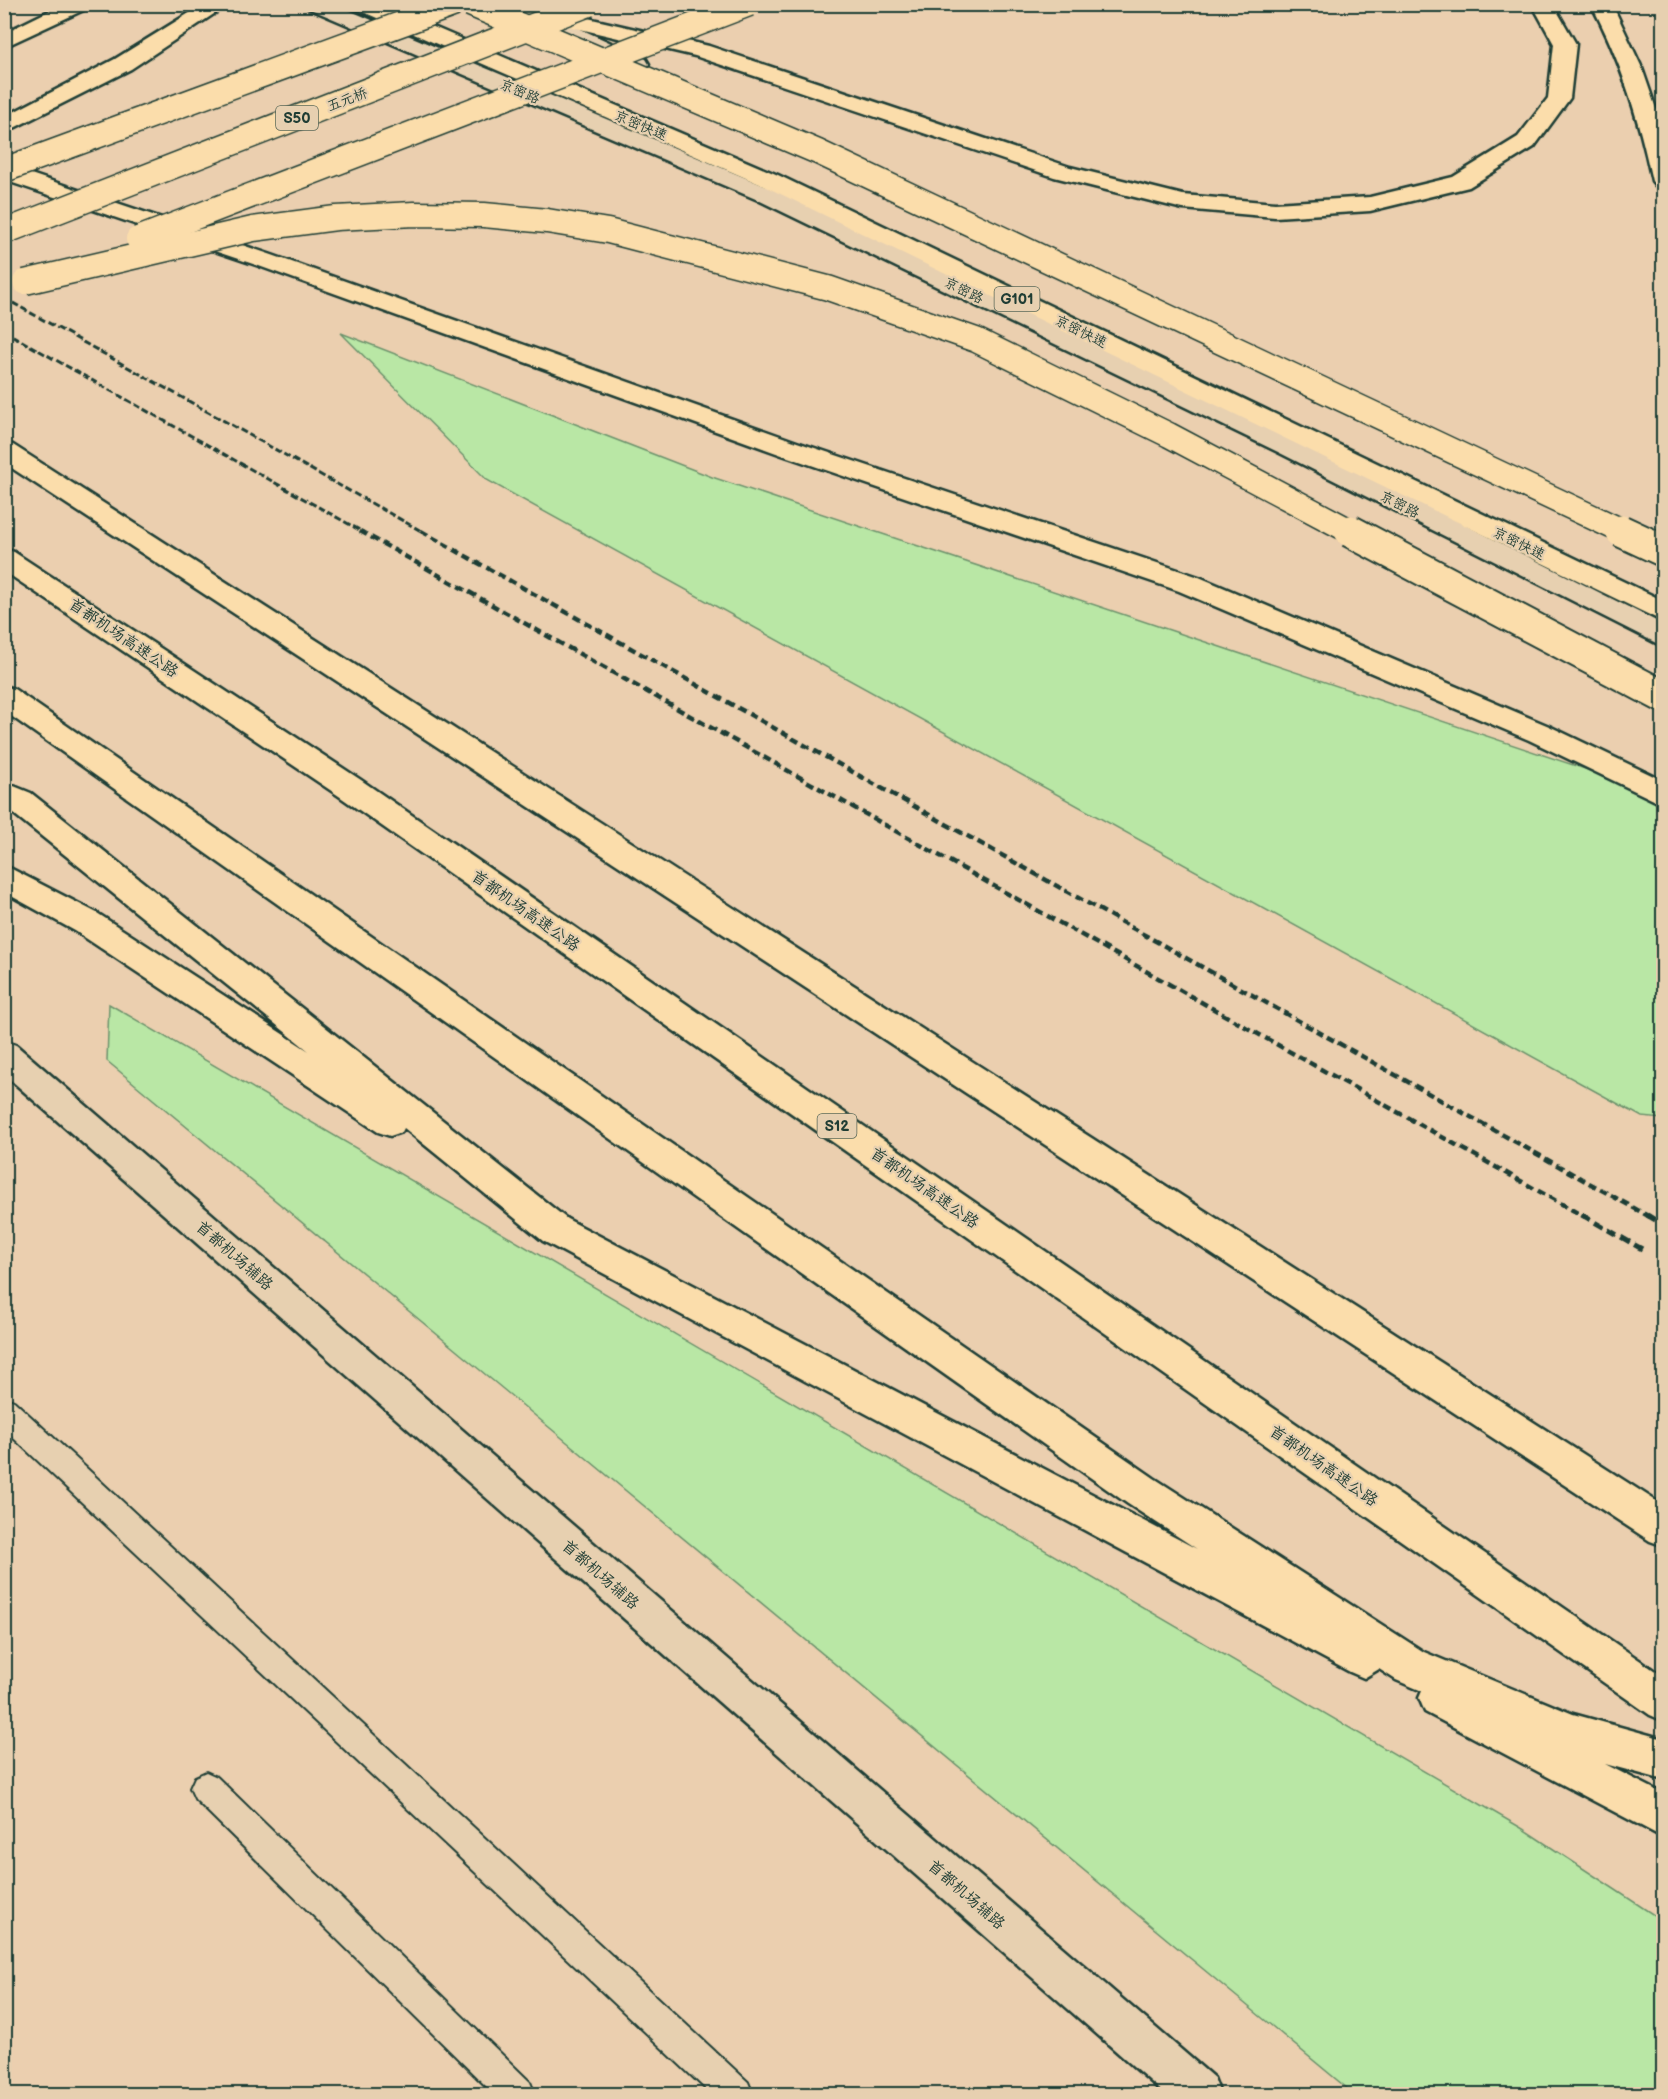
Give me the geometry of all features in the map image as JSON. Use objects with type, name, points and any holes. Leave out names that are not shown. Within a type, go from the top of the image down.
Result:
[{"type":"highway","points":[[4,41],[81,4]]},
{"type":"highway","points":[[4,126],[123,64],[219,4]]},
{"type":"highway","name":"京密快速","points":[[361,4],[770,180],[1664,613]]},
{"type":"highway","points":[[4,171],[455,4]]},
{"type":"highway","points":[[470,4],[818,152],[1658,549]]},
{"type":"highway","name":"五元桥","points":[[4,232],[590,4]]},
{"type":"highway","points":[[15,286],[749,4]]},
{"type":"highway","points":[[516,7],[701,51],[1062,172],[1183,202],[1275,210],[1370,204],[1461,182],[1527,142],[1559,98],[1565,44],[1542,4]]},
{"type":"highway","points":[[1601,4],[1617,31],[1653,131],[1664,181]]},
{"type":"highway","points":[[4,171],[275,264],[788,448],[1189,584],[1539,734],[1664,794]]},
{"type":"highway","points":[[15,286],[253,229],[336,218],[414,214],[484,215],[547,220],[608,231],[828,288],[976,340],[1169,435],[1664,697]]},
{"type":"highway","points":[[4,451],[460,744],[1664,1528]]},
{"type":"highway","name":"首都机场高速公路","points":[[4,558],[350,788],[1664,1701]]},
{"type":"highway","points":[[4,696],[1141,1491],[1410,1666],[1573,1734],[1664,1760]]},
{"type":"highway","points":[[4,794],[29,809],[555,1230]]},
{"type":"highway","points":[[4,877],[86,922],[555,1230],[1664,1817]]},
{"type":"main road","name":"京密路","points":[[315,4],[766,195],[1287,446],[1664,637]]},
{"type":"main road","points":[[516,7],[1658,549]]},
{"type":"main road","name":"首都机场辅路","points":[[4,1054],[1198,2094]]},
{"type":"lane","points":[[4,1410],[736,2094]]},
{"type":"lane","points":[[206,1788],[518,2094]]},
{"type":"green space","points":[[341,333],[712,477],[1663,795],[1663,1119],[1642,1117],[487,480]]},
{"type":"green space","points":[[109,1004],[1523,1829],[1663,1921],[1663,2094],[1354,2094],[107,1061]]},
{"type":"railway","points":[[4,298],[423,532]]},
{"type":"railway","points":[[4,331],[363,532]]},
{"type":"railway","points":[[360,531],[1585,1217]]},
{"type":"railway","points":[[421,531],[1650,1217]]},
{"type":"railway","points":[[1582,1215],[1642,1249]]},
{"type":"railway","points":[[1647,1215],[1657,1221]]}]
